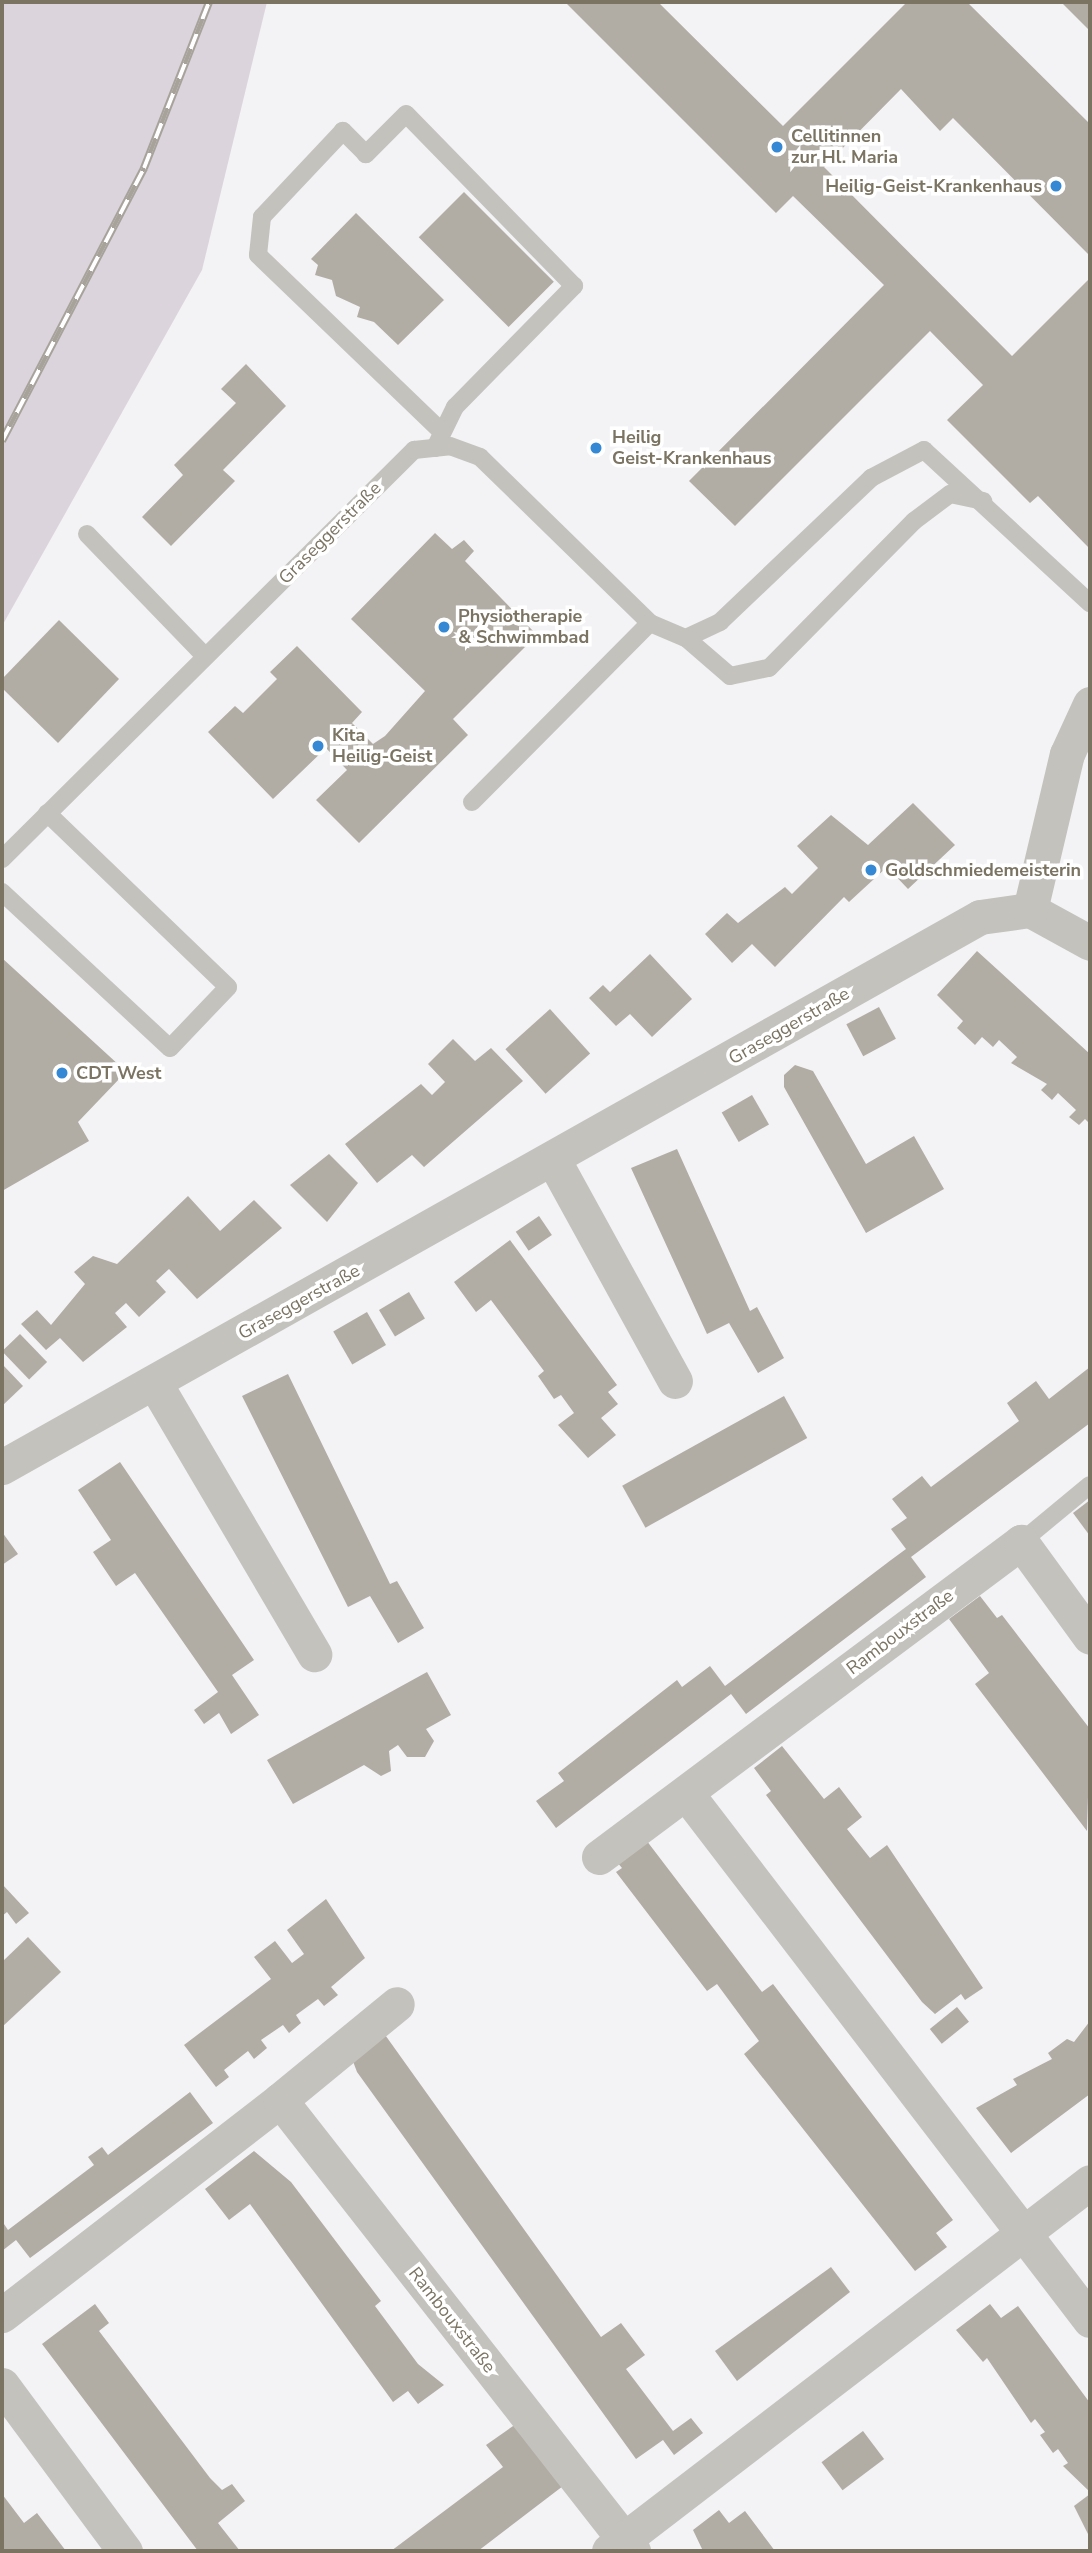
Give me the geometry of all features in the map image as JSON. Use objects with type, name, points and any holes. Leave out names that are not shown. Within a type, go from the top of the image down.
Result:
[{"type":"street","points":[[1090,704],[1067,754],[1030,910],[1090,943]]},
{"type":"street","name":"Graseggerstraße","points":[[2,1466],[554,1161],[980,917],[1030,910]]},
{"type":"street","points":[[554,1161],[674,1381]]},
{"type":"street","points":[[154,1382],[314,1654]]},
{"type":"street","points":[[1021,1542],[1090,1637]]},
{"type":"street","name":"Rambouxstraße","points":[[599,1857],[1021,1542]]},
{"type":"street","points":[[686,1793],[1090,2320]]},
{"type":"street","points":[[2,2315],[280,2099],[397,2004]]},
{"type":"street","name":"Rambouxstraße","points":[[280,2099],[622,2548],[1090,2182]]},
{"type":"street","points":[[2,2385],[125,2551]]},
{"type":"lane","points":[[438,440],[455,407],[573,286],[406,114],[366,154],[343,131],[262,217],[258,256],[438,440],[480,457],[650,623],[686,638],[730,676],[769,668],[914,521],[950,494],[983,501]]},
{"type":"lane","name":"Graseggerstraße","points":[[2,859],[414,450],[438,440]]},
{"type":"lane","points":[[686,638],[720,622],[871,478],[924,450],[983,501],[1090,603]]},
{"type":"lane","points":[[87,534],[205,656]]},
{"type":"lane","points":[[471,802],[650,623]]},
{"type":"lane","points":[[2,892],[170,1048],[228,987],[47,813]]},
{"type":"lane","points":[[1021,1542],[1090,1485]]},
{"type":"shaded area","points":[[2,2],[267,2],[202,270],[2,626]]},
{"type":"building","points":[[565,2],[658,2],[783,126],[907,2],[967,2],[1090,124],[1090,256],[953,118],[940,131],[901,89],[824,167],[1012,356],[1090,278],[1090,549],[1038,496],[1030,503],[947,420],[983,385],[930,331],[735,526],[689,481],[884,285],[793,196],[776,213]]},
{"type":"building","points":[[1061,2],[1090,2],[1090,31]]},
{"type":"building","points":[[464,192],[554,282],[509,327],[419,237]]},
{"type":"building","points":[[356,213],[444,300],[398,345],[374,322],[357,317],[360,307],[336,296],[332,280],[315,275],[318,265],[311,259]]},
{"type":"building","points":[[246,364],[286,406],[223,470],[235,481],[171,546],[142,517],[183,475],[174,465],[236,403],[221,389]]},
{"type":"building","points":[[435,533],[452,549],[464,540],[474,551],[465,561],[537,635],[453,719],[468,735],[359,843],[316,800],[347,770],[326,748],[273,799],[208,732],[235,706],[243,713],[277,679],[270,672],[297,646],[362,712],[352,723],[373,744],[385,736],[425,691],[351,619]]},
{"type":"building","points":[[59,620],[119,679],[58,743],[2,688],[2,679]]},
{"type":"building","points":[[913,803],[955,845],[908,889],[887,867],[849,902],[844,897],[775,967],[752,944],[732,963],[705,934],[727,913],[738,923],[785,887],[792,894],[818,868],[797,846],[831,815],[868,845]]},
{"type":"building","points":[[977,951],[1090,1054],[1090,1124],[1085,1119],[1079,1125],[1069,1117],[1076,1110],[1058,1093],[1052,1100],[1041,1090],[1047,1084],[1011,1063],[1017,1057],[999,1040],[993,1047],[982,1037],[975,1045],[957,1028],[963,1021],[937,995]]},
{"type":"building","points":[[650,954],[692,999],[652,1037],[630,1014],[616,1026],[589,998],[603,985],[610,992]]},
{"type":"building","name":"CDT West","points":[[2,958],[120,1066],[122,1076],[78,1122],[89,1141],[2,1191]]},
{"type":"building","points":[[879,1007],[896,1039],[863,1056],[846,1024]]},
{"type":"building","points":[[550,1009],[590,1054],[546,1094],[505,1049]]},
{"type":"building","points":[[453,1039],[475,1061],[491,1048],[523,1081],[424,1167],[412,1155],[377,1183],[345,1144],[421,1084],[432,1095],[445,1082],[428,1064]]},
{"type":"building","points":[[795,1065],[813,1071],[866,1164],[914,1136],[944,1189],[866,1233],[784,1087],[784,1075]]},
{"type":"building","points":[[752,1095],[769,1124],[739,1142],[722,1112]]},
{"type":"building","points":[[677,1149],[750,1311],[757,1307],[784,1358],[758,1373],[729,1323],[707,1334],[631,1168]]},
{"type":"building","points":[[329,1154],[358,1183],[327,1222],[290,1185]]},
{"type":"building","points":[[188,1196],[220,1231],[254,1200],[282,1228],[197,1299],[169,1269],[156,1281],[166,1292],[139,1317],[126,1303],[115,1313],[127,1327],[83,1362],[60,1338],[46,1350],[21,1324],[37,1310],[51,1325],[85,1284],[74,1272],[93,1256],[117,1264]]},
{"type":"building","points":[[539,1216],[552,1235],[529,1251],[516,1232]]},
{"type":"building","points":[[510,1240],[617,1385],[608,1392],[618,1404],[601,1418],[616,1435],[588,1458],[558,1425],[574,1413],[561,1395],[554,1399],[538,1376],[544,1371],[491,1300],[476,1312],[454,1282]]},
{"type":"building","points":[[409,1292],[425,1319],[395,1337],[379,1310]]},
{"type":"building","points":[[367,1312],[386,1345],[352,1364],[333,1332]]},
{"type":"building","points":[[20,1334],[47,1362],[29,1379],[2,1351]]},
{"type":"building","points":[[2,1364],[23,1386],[2,1406]]},
{"type":"building","points":[[1090,1367],[1090,1423],[911,1557],[926,1577],[746,1714],[731,1694],[556,1828],[536,1801],[564,1781],[558,1773],[677,1680],[682,1687],[710,1666],[725,1686],[906,1549],[891,1529],[907,1518],[892,1499],[922,1476],[931,1487],[1019,1421],[1007,1403],[1036,1381],[1049,1399]]},
{"type":"building","points":[[288,1374],[390,1584],[397,1581],[424,1628],[398,1643],[370,1596],[348,1607],[242,1396]]},
{"type":"building","points":[[784,1396],[807,1438],[645,1528],[622,1486]]},
{"type":"building","points":[[120,1462],[254,1660],[232,1675],[259,1715],[231,1734],[219,1713],[204,1724],[194,1710],[218,1692],[135,1573],[116,1586],[93,1552],[111,1540],[78,1490]]},
{"type":"building","points":[[1090,1500],[1090,1536],[1073,1513]]},
{"type":"building","points":[[2,1532],[18,1554],[2,1565]]},
{"type":"building","points":[[980,1596],[997,1618],[1002,1615],[1090,1729],[1087,1831],[975,1684],[989,1673],[949,1619]]},
{"type":"building","points":[[427,1672],[451,1715],[426,1729],[434,1741],[425,1757],[407,1757],[398,1745],[389,1751],[391,1771],[381,1776],[364,1765],[293,1804],[267,1760]]},
{"type":"building","points":[[782,1746],[824,1799],[839,1787],[862,1817],[847,1829],[870,1858],[887,1845],[983,1988],[965,2000],[961,1994],[935,2014],[922,2002],[766,1795],[771,1791],[754,1768]]},
{"type":"building","points":[[640,1832],[762,1992],[773,1984],[953,2220],[936,2233],[947,2247],[915,2271],[744,2054],[759,2041],[717,1984],[707,1991],[616,1872],[622,1868],[611,1855]]},
{"type":"building","points":[[2,1884],[29,1913],[16,1924],[7,1912],[2,1916]]},
{"type":"building","points":[[326,1899],[365,1958],[331,1987],[338,1995],[324,2006],[318,1999],[296,2015],[301,2023],[289,2033],[283,2025],[261,2040],[267,2048],[254,2059],[248,2051],[224,2070],[229,2077],[216,2087],[184,2045],[271,1979],[254,1957],[275,1941],[292,1963],[304,1954],[287,1930]]},
{"type":"building","points":[[28,1937],[61,1972],[2,2027],[2,1962]]},
{"type":"building","points":[[957,2007],[969,2022],[942,2044],[930,2029]]},
{"type":"building","points":[[1090,2021],[1090,2094],[1011,2153],[976,2108],[1017,2085],[1013,2079],[1052,2059],[1048,2053],[1067,2039],[1074,2042]]},
{"type":"building","points":[[383,2032],[601,2337],[621,2323],[645,2355],[626,2369],[673,2431],[691,2418],[703,2433],[674,2455],[663,2440],[636,2459],[357,2072],[351,2056]]},
{"type":"building","points":[[190,2092],[213,2123],[30,2258],[16,2240],[2,2251],[2,2221],[8,2230],[94,2165],[88,2157],[102,2147],[108,2155]]},
{"type":"building","points":[[254,2151],[291,2182],[381,2301],[375,2306],[418,2364],[444,2385],[418,2404],[408,2391],[393,2402],[250,2204],[229,2220],[205,2189]]},
{"type":"building","points":[[831,2267],[850,2292],[737,2381],[715,2351]]},
{"type":"building","points":[[95,2304],[109,2323],[99,2331],[210,2478],[222,2490],[232,2484],[245,2501],[218,2523],[240,2551],[198,2551],[42,2344]]},
{"type":"building","points":[[990,2304],[1001,2318],[1018,2306],[1090,2403],[1090,2492],[1063,2466],[1068,2463],[1058,2449],[1053,2453],[1040,2435],[1045,2432],[1035,2419],[1031,2423],[987,2358],[983,2362],[956,2330]]},
{"type":"building","points":[[516,2424],[563,2486],[478,2551],[391,2551],[503,2467],[486,2445]]},
{"type":"building","points":[[863,2431],[884,2459],[843,2490],[821,2462]]},
{"type":"building","points":[[2,2494],[24,2523],[37,2513],[66,2551],[2,2551]]},
{"type":"building","points":[[1090,2494],[1090,2538],[1074,2506]]},
{"type":"building","points":[[719,2510],[729,2523],[745,2511],[775,2551],[703,2551],[693,2530]]},
{"type":"railway","points":[[2,441],[144,168],[209,2]]},
{"type":"place","name":"Cellitinnen zur Hl. Maria","points":[[777,147]]},
{"type":"place","name":"Heilig-Geist-Krankenhaus","points":[[1056,186]]},
{"type":"place","name":"Heilig Geist-Krankenhaus","points":[[596,448]]},
{"type":"place","name":"Physiotherapie & Schwimmbad","points":[[444,627]]},
{"type":"place","name":"Kita Heilig-Geist","points":[[318,746]]},
{"type":"place","name":"Goldschmiedemeisterin","points":[[871,870]]},
{"type":"place","name":"CDT West","points":[[62,1073]]}]
